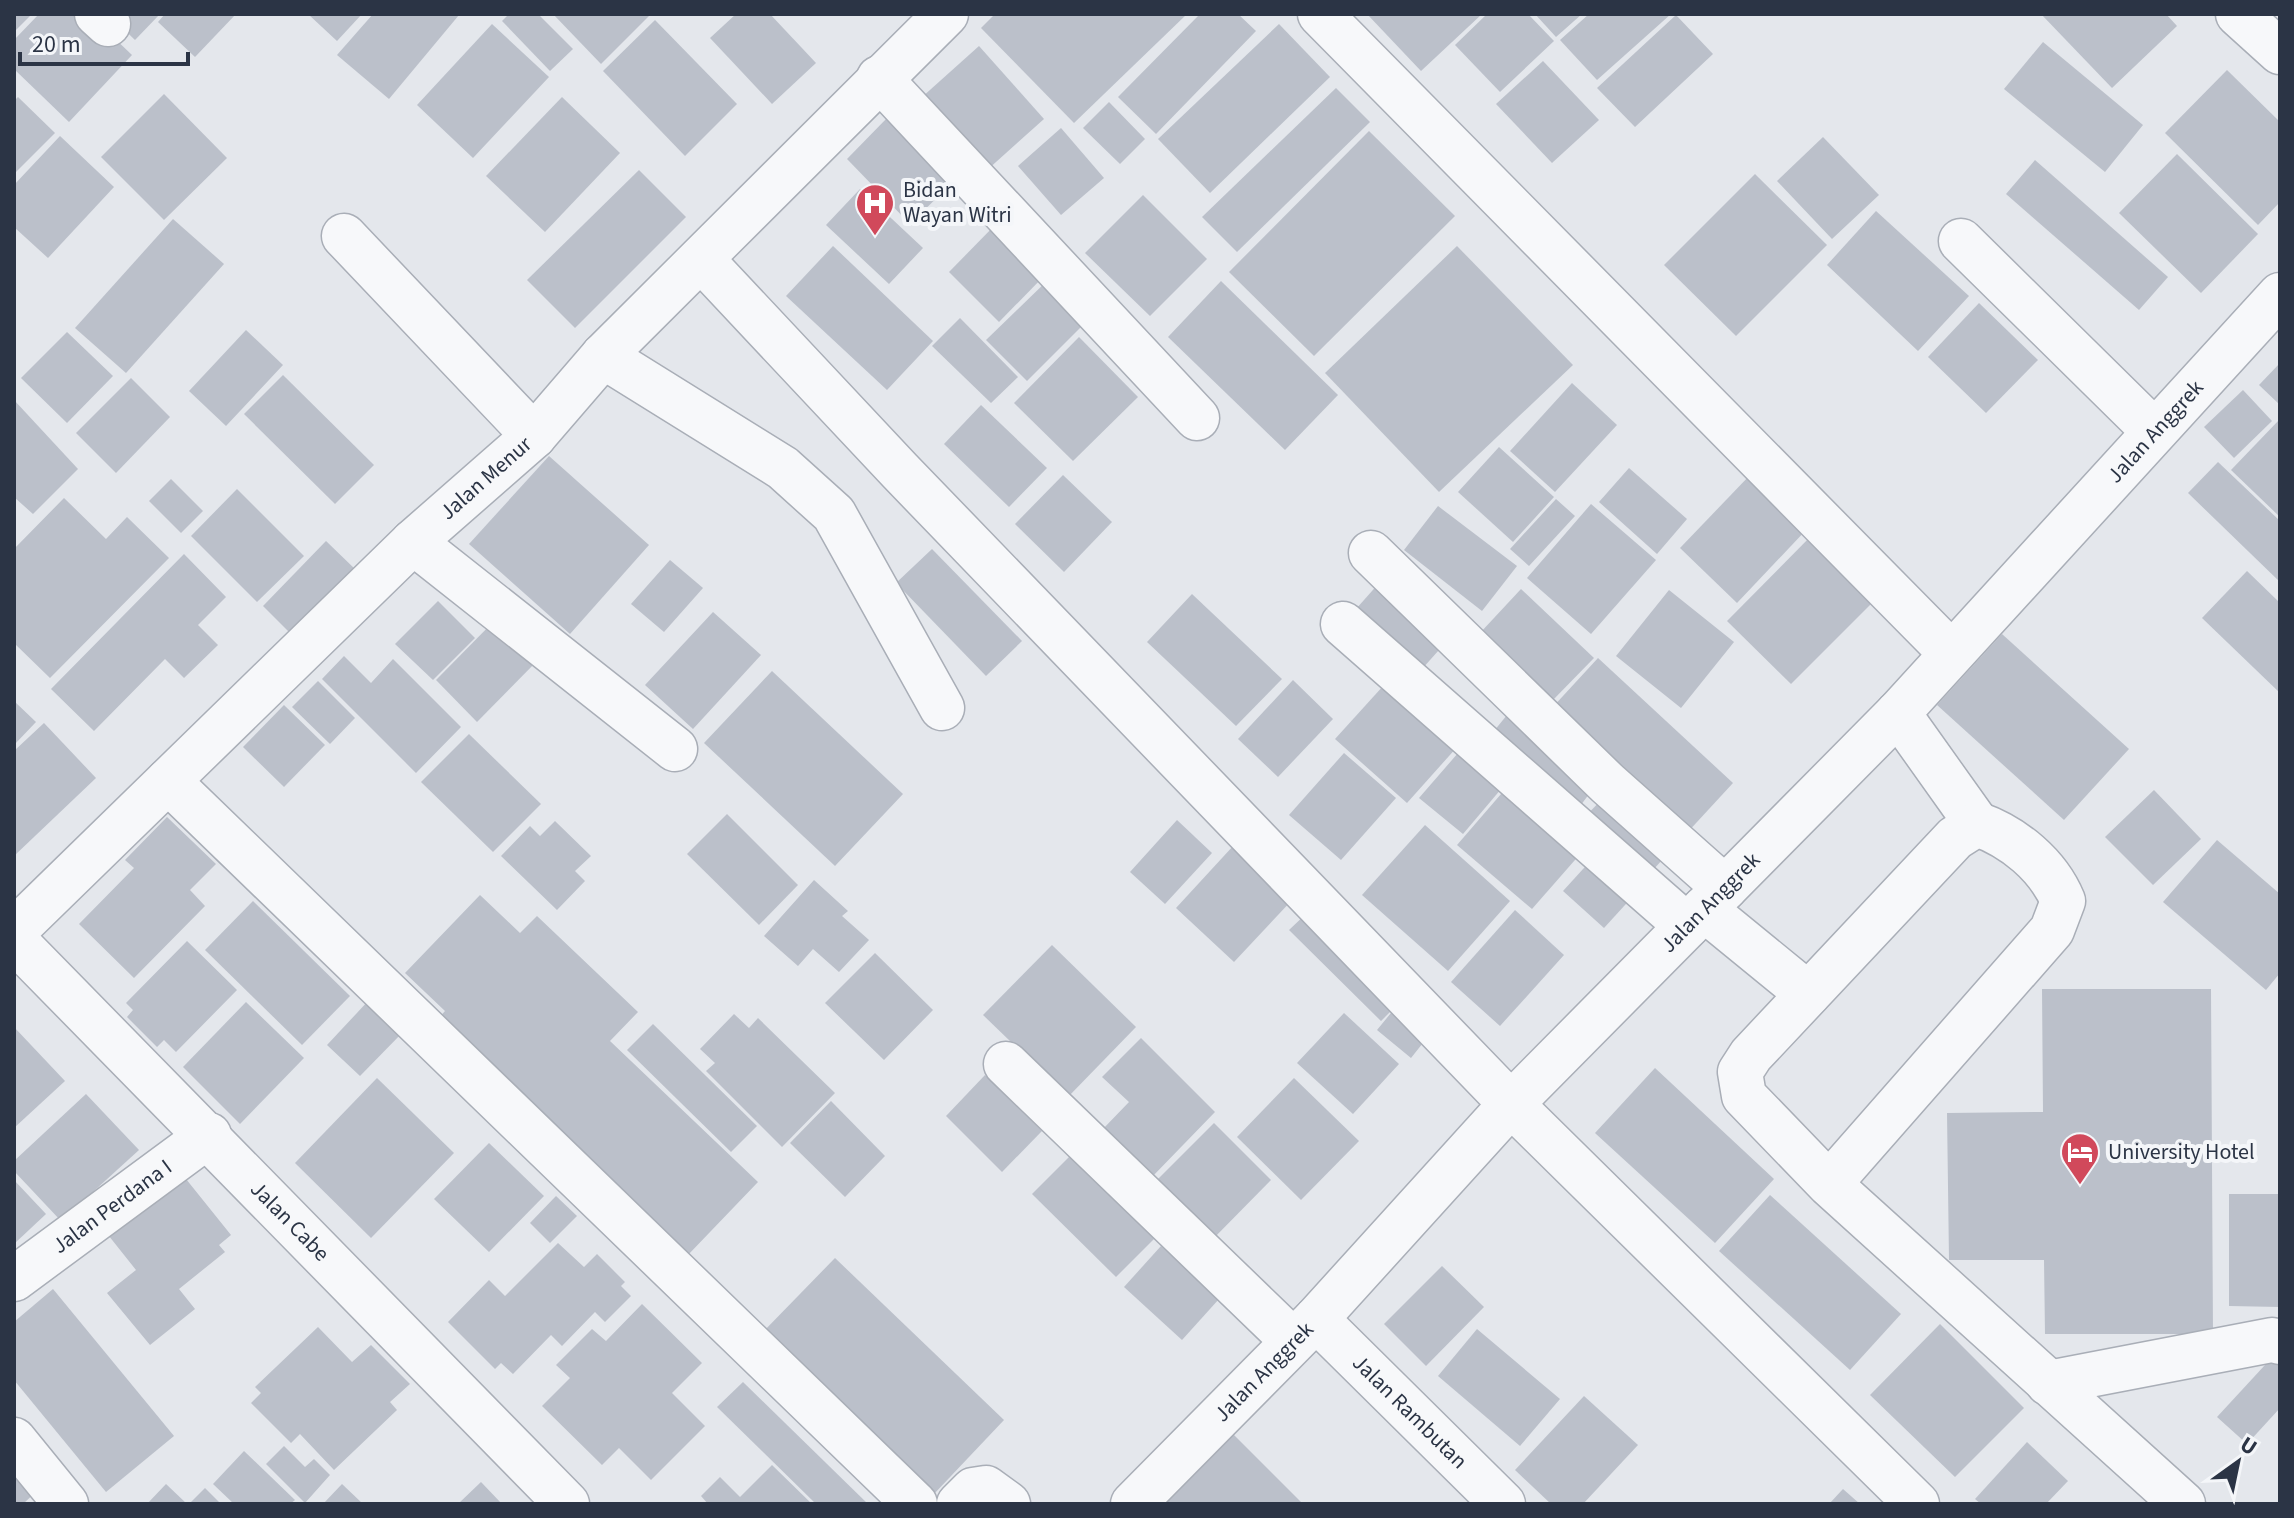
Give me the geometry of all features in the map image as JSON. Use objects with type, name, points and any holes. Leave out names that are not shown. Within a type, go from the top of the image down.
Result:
[{"type":"street","name":"Jalan Menur","points":[[14,931],[413,542],[534,436],[603,356],[946,14]]},
{"type":"street","points":[[1320,14],[1950,652]]},
{"type":"street","points":[[2238,14],[2280,52]]},
{"type":"street","points":[[879,78],[1197,418]]},
{"type":"street","points":[[344,236],[534,436]]},
{"type":"street","points":[[1961,241],[2154,431]]},
{"type":"street","points":[[701,259],[908,479],[1511,1104],[1917,1504]]},
{"type":"street","name":"Jalan Anggrek","points":[[1133,1504],[1305,1330],[1511,1104],[1898,713],[1950,652],[2280,295]]},
{"type":"street","points":[[603,356],[783,468],[834,514],[942,708]]},
{"type":"street","points":[[413,542],[675,749]]},
{"type":"street","points":[[1371,553],[1607,783],[1705,908]]},
{"type":"street","points":[[1343,624],[1705,908],[1808,994]]},
{"type":"street","points":[[1829,1184],[2052,930],[2063,901],[2054,880],[2005,834],[1977,824],[1898,713]]},
{"type":"street","points":[[168,781],[915,1504]]},
{"type":"street","points":[[1977,824],[1955,838],[1751,1055],[1740,1072],[1744,1096],[1829,1184],[2183,1504]]},
{"type":"street","name":"Jalan Cabe","points":[[14,940],[209,1135],[567,1504]]},
{"type":"street","name":"Jalan Rambutan","points":[[1006,1064],[1503,1504]]},
{"type":"street","name":"Jalan Perdana I","points":[[14,1279],[209,1135]]},
{"type":"street","points":[[2048,1383],[2272,1340],[2280,1342]]},
{"type":"street","points":[[14,1440],[66,1504]]},
{"type":"street","points":[[959,1504],[973,1490],[986,1488],[1008,1504]]},
{"type":"building","points":[[14,14],[32,14],[14,32]]},
{"type":"building","points":[[39,14],[89,14],[132,55],[69,122],[14,69],[14,40]]},
{"type":"building","points":[[108,14],[160,14],[135,40]]},
{"type":"building","points":[[165,14],[236,14],[195,57],[158,22]]},
{"type":"building","points":[[308,14],[362,14],[337,41]]},
{"type":"building","points":[[373,14],[459,15],[389,99],[337,55]]},
{"type":"building","points":[[509,14],[538,14],[573,49],[550,71],[502,21]]},
{"type":"building","points":[[553,14],[648,14],[649,16],[601,64]]},
{"type":"building","points":[[736,14],[770,14],[816,63],[772,104],[710,38]]},
{"type":"building","points":[[995,14],[1187,14],[1074,123],[981,28]]},
{"type":"building","points":[[1200,14],[1238,14],[1256,31],[1156,134],[1118,97]]},
{"type":"building","points":[[1367,14],[1482,14],[1421,71]]},
{"type":"building","points":[[1487,14],[1528,14],[1554,41],[1500,92],[1455,45]]},
{"type":"building","points":[[1535,14],[1582,14],[1556,37]]},
{"type":"building","points":[[1589,14],[1671,14],[1597,80],[1560,40]]},
{"type":"building","points":[[2041,14],[2166,14],[2177,26],[2112,88]]},
{"type":"building","points":[[1676,15],[1713,54],[1635,127],[1597,88]]},
{"type":"building","points":[[655,20],[737,104],[685,156],[603,71]]},
{"type":"building","points":[[492,24],[549,77],[473,158],[417,105]]},
{"type":"building","points":[[1279,24],[1330,77],[1210,193],[1158,139]]},
{"type":"building","points":[[2043,42],[2143,125],[2105,172],[2004,89]]},
{"type":"building","points":[[979,46],[1044,119],[986,171],[921,98]]},
{"type":"building","points":[[1543,61],[1599,120],[1552,163],[1496,104]]},
{"type":"building","points":[[2227,70],[2280,122],[2280,202],[2258,225],[2165,133]]},
{"type":"building","points":[[1336,88],[1370,122],[1237,252],[1202,217]]},
{"type":"building","points":[[164,94],[227,158],[164,220],[101,157]]},
{"type":"building","points":[[18,97],[55,133],[14,174],[14,101]]},
{"type":"building","points":[[562,97],[620,153],[545,232],[486,176]]},
{"type":"building","points":[[1109,102],[1145,139],[1120,164],[1083,128]]},
{"type":"building","points":[[888,117],[953,182],[910,224],[847,159]]},
{"type":"building","points":[[1061,128],[1104,178],[1061,215],[1018,166]]},
{"type":"building","points":[[1369,131],[1455,216],[1314,356],[1229,272]]},
{"type":"building","points":[[60,136],[114,187],[48,258],[14,227],[14,185]]},
{"type":"building","points":[[1823,137],[1879,195],[1832,239],[1777,181]]},
{"type":"building","points":[[2177,154],[2258,234],[2201,293],[2119,213]]},
{"type":"building","points":[[2035,160],[2168,277],[2139,310],[2006,194]]},
{"type":"building","points":[[639,170],[686,217],[575,328],[527,280]]},
{"type":"building","points":[[1755,174],[1827,245],[1736,336],[1664,265]]},
{"type":"building","name":"Bidan Wayan Witri","points":[[860,189],[923,248],[889,284],[826,225]]},
{"type":"building","points":[[1143,195],[1207,259],[1150,316],[1085,253]]},
{"type":"building","points":[[1876,211],[1969,296],[1918,351],[1827,265]]},
{"type":"building","points":[[173,219],[224,264],[126,373],[75,328]]},
{"type":"building","points":[[996,224],[1046,274],[999,322],[949,272]]},
{"type":"building","points":[[833,246],[933,341],[887,390],[786,296]]},
{"type":"building","points":[[1457,246],[1573,365],[1439,492],[1325,373]]},
{"type":"building","points":[[1052,276],[1092,316],[1027,381],[986,340]]},
{"type":"building","points":[[1221,281],[1338,395],[1285,450],[1168,337]]},
{"type":"building","points":[[1979,303],[2038,360],[1986,413],[1928,357]]},
{"type":"building","points":[[960,318],[1018,377],[991,403],[932,346]]},
{"type":"building","points":[[246,330],[283,365],[226,426],[189,391]]},
{"type":"building","points":[[67,332],[113,376],[67,423],[21,378]]},
{"type":"building","points":[[1079,337],[1138,397],[1073,461],[1014,403]]},
{"type":"building","points":[[2280,363],[2280,405],[2259,385]]},
{"type":"building","points":[[283,375],[374,465],[335,504],[244,414]]},
{"type":"building","points":[[131,378],[170,417],[116,473],[76,433]]},
{"type":"building","points":[[1572,383],[1617,425],[1555,492],[1510,451]]},
{"type":"building","points":[[2243,390],[2272,421],[2234,458],[2204,427]]},
{"type":"building","points":[[14,400],[78,469],[33,514],[14,497]]},
{"type":"building","points":[[981,405],[1047,468],[1009,507],[944,444]]},
{"type":"building","points":[[2280,419],[2280,517],[2231,470]]},
{"type":"building","points":[[1499,447],[1554,497],[1513,542],[1458,492]]},
{"type":"building","points":[[549,456],[649,545],[570,634],[469,544]]},
{"type":"building","points":[[2218,462],[2280,521],[2280,582],[2188,493]]},
{"type":"building","points":[[1629,468],[1687,519],[1657,554],[1599,502]]},
{"type":"building","points":[[1751,474],[1807,529],[1737,603],[1680,548]]},
{"type":"building","points":[[1063,475],[1112,522],[1064,572],[1015,524]]},
{"type":"building","points":[[171,479],[203,511],[181,533],[149,501]]},
{"type":"building","points":[[237,489],[304,556],[257,602],[191,536]]},
{"type":"building","points":[[64,498],[106,539],[127,517],[169,558],[50,678],[14,643],[14,549]]},
{"type":"building","points":[[1556,499],[1575,516],[1529,566],[1510,549]]},
{"type":"building","points":[[1591,504],[1656,560],[1591,634],[1527,578]]},
{"type":"building","points":[[1438,506],[1517,566],[1482,611],[1404,550]]},
{"type":"building","points":[[1813,534],[1877,598],[1791,684],[1727,621]]},
{"type":"building","points":[[326,541],[357,571],[293,636],[263,606]]},
{"type":"building","points":[[932,549],[1022,641],[986,676],[896,583]]},
{"type":"building","points":[[184,554],[226,597],[198,625],[218,645],[184,678],[165,659],[94,731],[51,689]]},
{"type":"building","points":[[670,560],[703,588],[664,632],[631,604]]},
{"type":"building","points":[[2247,571],[2280,603],[2280,693],[2202,618]]},
{"type":"building","points":[[1380,582],[1447,641],[1422,669],[1356,609]]},
{"type":"building","points":[[1521,589],[1594,658],[1552,701],[1480,633]]},
{"type":"building","points":[[1669,590],[1734,642],[1681,708],[1616,656]]},
{"type":"building","points":[[1192,594],[1282,679],[1236,726],[1147,642]]},
{"type":"building","points":[[438,601],[475,638],[433,680],[395,644]]},
{"type":"building","points":[[713,612],[761,655],[693,729],[645,685]]},
{"type":"building","points":[[498,617],[540,658],[477,722],[436,680]]},
{"type":"building","points":[[2002,634],[2129,749],[2064,820],[1937,705]]},
{"type":"building","points":[[344,656],[371,683],[393,659],[461,727],[416,773],[322,679]]},
{"type":"building","points":[[1598,658],[1733,783],[1685,835],[1551,709]]},
{"type":"building","points":[[772,671],[903,794],[835,866],[704,743]]},
{"type":"building","points":[[1394,674],[1466,737],[1407,803],[1335,739]]},
{"type":"building","points":[[1293,680],[1333,719],[1278,777],[1238,739]]},
{"type":"building","points":[[318,681],[355,718],[330,744],[292,707]]},
{"type":"building","points":[[14,701],[36,722],[14,745]]},
{"type":"building","points":[[1516,704],[1599,781],[1571,818],[1485,742]]},
{"type":"building","points":[[284,705],[325,745],[284,787],[243,747]]},
{"type":"building","points":[[44,723],[96,778],[14,856],[14,751]]},
{"type":"building","points":[[469,734],[541,804],[493,852],[421,782]]},
{"type":"building","points":[[1465,745],[1507,782],[1463,834],[1419,798]]},
{"type":"building","points":[[1344,753],[1396,798],[1341,860],[1289,815]]},
{"type":"building","points":[[1514,779],[1589,844],[1532,909],[1457,845]]},
{"type":"building","points":[[2154,790],[2201,839],[2153,885],[2105,837]]},
{"type":"building","points":[[1610,791],[1673,848],[1642,882],[1578,824]]},
{"type":"building","points":[[727,814],[798,885],[759,925],[687,854]]},
{"type":"building","points":[[167,817],[216,864],[190,890],[205,906],[134,978],[79,924],[134,868],[125,860]]},
{"type":"building","points":[[1177,820],[1212,853],[1165,904],[1130,872]]},
{"type":"building","points":[[555,821],[591,856],[575,871],[585,881],[557,910],[501,856],[530,826],[540,836]]},
{"type":"building","points":[[1425,825],[1510,901],[1448,971],[1362,895]]},
{"type":"building","points":[[2217,840],[2280,894],[2280,973],[2266,990],[2163,902]]},
{"type":"building","points":[[1234,845],[1293,899],[1234,962],[1176,908]]},
{"type":"building","points":[[1594,857],[1635,894],[1604,928],[1563,891]]},
{"type":"building","points":[[814,880],[848,911],[842,916],[869,940],[839,972],[813,949],[798,966],[764,936]]},
{"type":"building","points":[[480,895],[520,933],[537,916],[638,1012],[610,1041],[758,1182],[687,1256],[427,1031],[445,1011],[405,973]]},
{"type":"building","points":[[253,901],[350,996],[302,1045],[205,950]]},
{"type":"building","points":[[1515,910],[1564,955],[1500,1026],[1451,982]]},
{"type":"building","points":[[1308,912],[1434,1029],[1411,1058],[1377,1030],[1400,1002],[1381,1021],[1289,930]]},
{"type":"building","points":[[187,941],[237,990],[176,1052],[164,1040],[157,1047],[127,1017],[133,1010],[126,1003]]},
{"type":"building","points":[[1052,945],[1136,1027],[1068,1097],[983,1015]]},
{"type":"building","points":[[875,953],[933,1010],[884,1060],[825,1003]]},
{"type":"building","name":"University Hotel","points":[[2042,989],[2211,989],[2213,1334],[2045,1334],[2044,1260],[1949,1260],[1947,1113],[2043,1112]]},
{"type":"building","points":[[370,999],[404,1031],[360,1076],[327,1045]]},
{"type":"building","points":[[246,1002],[304,1058],[240,1124],[183,1067]]},
{"type":"building","points":[[1344,1013],[1399,1064],[1353,1114],[1297,1063]]},
{"type":"building","points":[[734,1014],[749,1028],[758,1018],[835,1093],[782,1147],[706,1071],[715,1063],[700,1049]]},
{"type":"building","points":[[653,1024],[757,1126],[731,1152],[627,1050]]},
{"type":"building","points":[[14,1027],[65,1081],[14,1128]]},
{"type":"building","points":[[1141,1038],[1215,1112],[1151,1178],[1102,1130],[1129,1102],[1102,1077]]},
{"type":"building","points":[[1655,1068],[1774,1179],[1715,1243],[1595,1133]]},
{"type":"building","points":[[985,1075],[1042,1131],[1002,1172],[946,1116]]},
{"type":"building","points":[[377,1078],[454,1153],[371,1238],[295,1163]]},
{"type":"building","points":[[1294,1078],[1359,1141],[1301,1200],[1237,1137]]},
{"type":"building","points":[[86,1094],[139,1150],[61,1221],[14,1171],[14,1161]]},
{"type":"building","points":[[831,1101],[885,1156],[845,1197],[790,1143]]},
{"type":"building","points":[[1214,1123],[1271,1180],[1208,1244],[1150,1187]]},
{"type":"building","points":[[489,1143],[544,1196],[489,1252],[434,1199]]},
{"type":"building","points":[[1073,1153],[1157,1236],[1116,1277],[1032,1194]]},
{"type":"building","points":[[165,1177],[174,1189],[186,1179],[231,1235],[219,1245],[225,1252],[179,1289],[195,1309],[150,1345],[107,1293],[136,1270],[101,1226]]},
{"type":"building","points":[[14,1180],[46,1214],[14,1244]]},
{"type":"building","points":[[2229,1194],[2280,1194],[2280,1307],[2229,1306]]},
{"type":"building","points":[[1770,1195],[1901,1314],[1850,1370],[1719,1251]]},
{"type":"building","points":[[556,1196],[577,1216],[550,1243],[530,1223]]},
{"type":"building","points":[[558,1243],[584,1267],[597,1254],[625,1282],[621,1286],[631,1296],[605,1322],[595,1312],[562,1346],[551,1335],[513,1374],[501,1363],[495,1369],[448,1322],[489,1280],[505,1296]]},
{"type":"building","points":[[1161,1246],[1219,1299],[1182,1340],[1124,1287]]},
{"type":"building","points":[[835,1258],[1004,1420],[933,1495],[762,1333]]},
{"type":"building","points":[[1442,1266],[1484,1307],[1426,1366],[1384,1324]]},
{"type":"building","points":[[53,1289],[174,1436],[106,1492],[14,1380],[14,1322]]},
{"type":"building","points":[[642,1304],[702,1363],[672,1393],[705,1426],[651,1480],[619,1448],[602,1465],[542,1406],[570,1378],[556,1365],[592,1329],[606,1341]]},
{"type":"building","points":[[1940,1324],[2024,1408],[1955,1477],[1870,1395]]},
{"type":"building","points":[[318,1327],[352,1362],[371,1345],[410,1384],[390,1402],[397,1410],[334,1470],[300,1434],[291,1443],[251,1403],[261,1393],[255,1387]]},
{"type":"building","points":[[1477,1329],[1560,1399],[1520,1446],[1438,1376]]},
{"type":"building","points":[[2277,1352],[2280,1355],[2280,1408],[2247,1444],[2217,1417]]},
{"type":"building","points":[[743,1382],[868,1504],[816,1504],[717,1407]]},
{"type":"building","points":[[1584,1396],[1638,1445],[1583,1504],[1551,1504],[1515,1470]]},
{"type":"building","points":[[1229,1430],[1303,1504],[1156,1504]]},
{"type":"building","points":[[2027,1442],[2068,1481],[2046,1504],[1981,1504],[1975,1499]]},
{"type":"building","points":[[284,1446],[305,1467],[314,1459],[330,1475],[305,1503],[266,1464]]},
{"type":"building","points":[[244,1451],[295,1500],[290,1504],[234,1504],[213,1484]]},
{"type":"building","points":[[14,1459],[40,1488],[23,1504],[14,1504]]},
{"type":"building","points":[[772,1465],[812,1504],[708,1504],[701,1496],[720,1477],[740,1497]]},
{"type":"building","points":[[481,1482],[502,1504],[458,1504]]},
{"type":"building","points":[[166,1484],[187,1504],[147,1504]]},
{"type":"building","points":[[342,1484],[363,1504],[323,1504]]},
{"type":"building","points":[[205,1488],[221,1504],[189,1504]]},
{"type":"building","points":[[1843,1489],[1860,1504],[1829,1504]]},
{"type":"place","name":"Bidan Wayan Witri","points":[[875,237]]},
{"type":"place","name":"University Hotel","points":[[2080,1186]]}]
